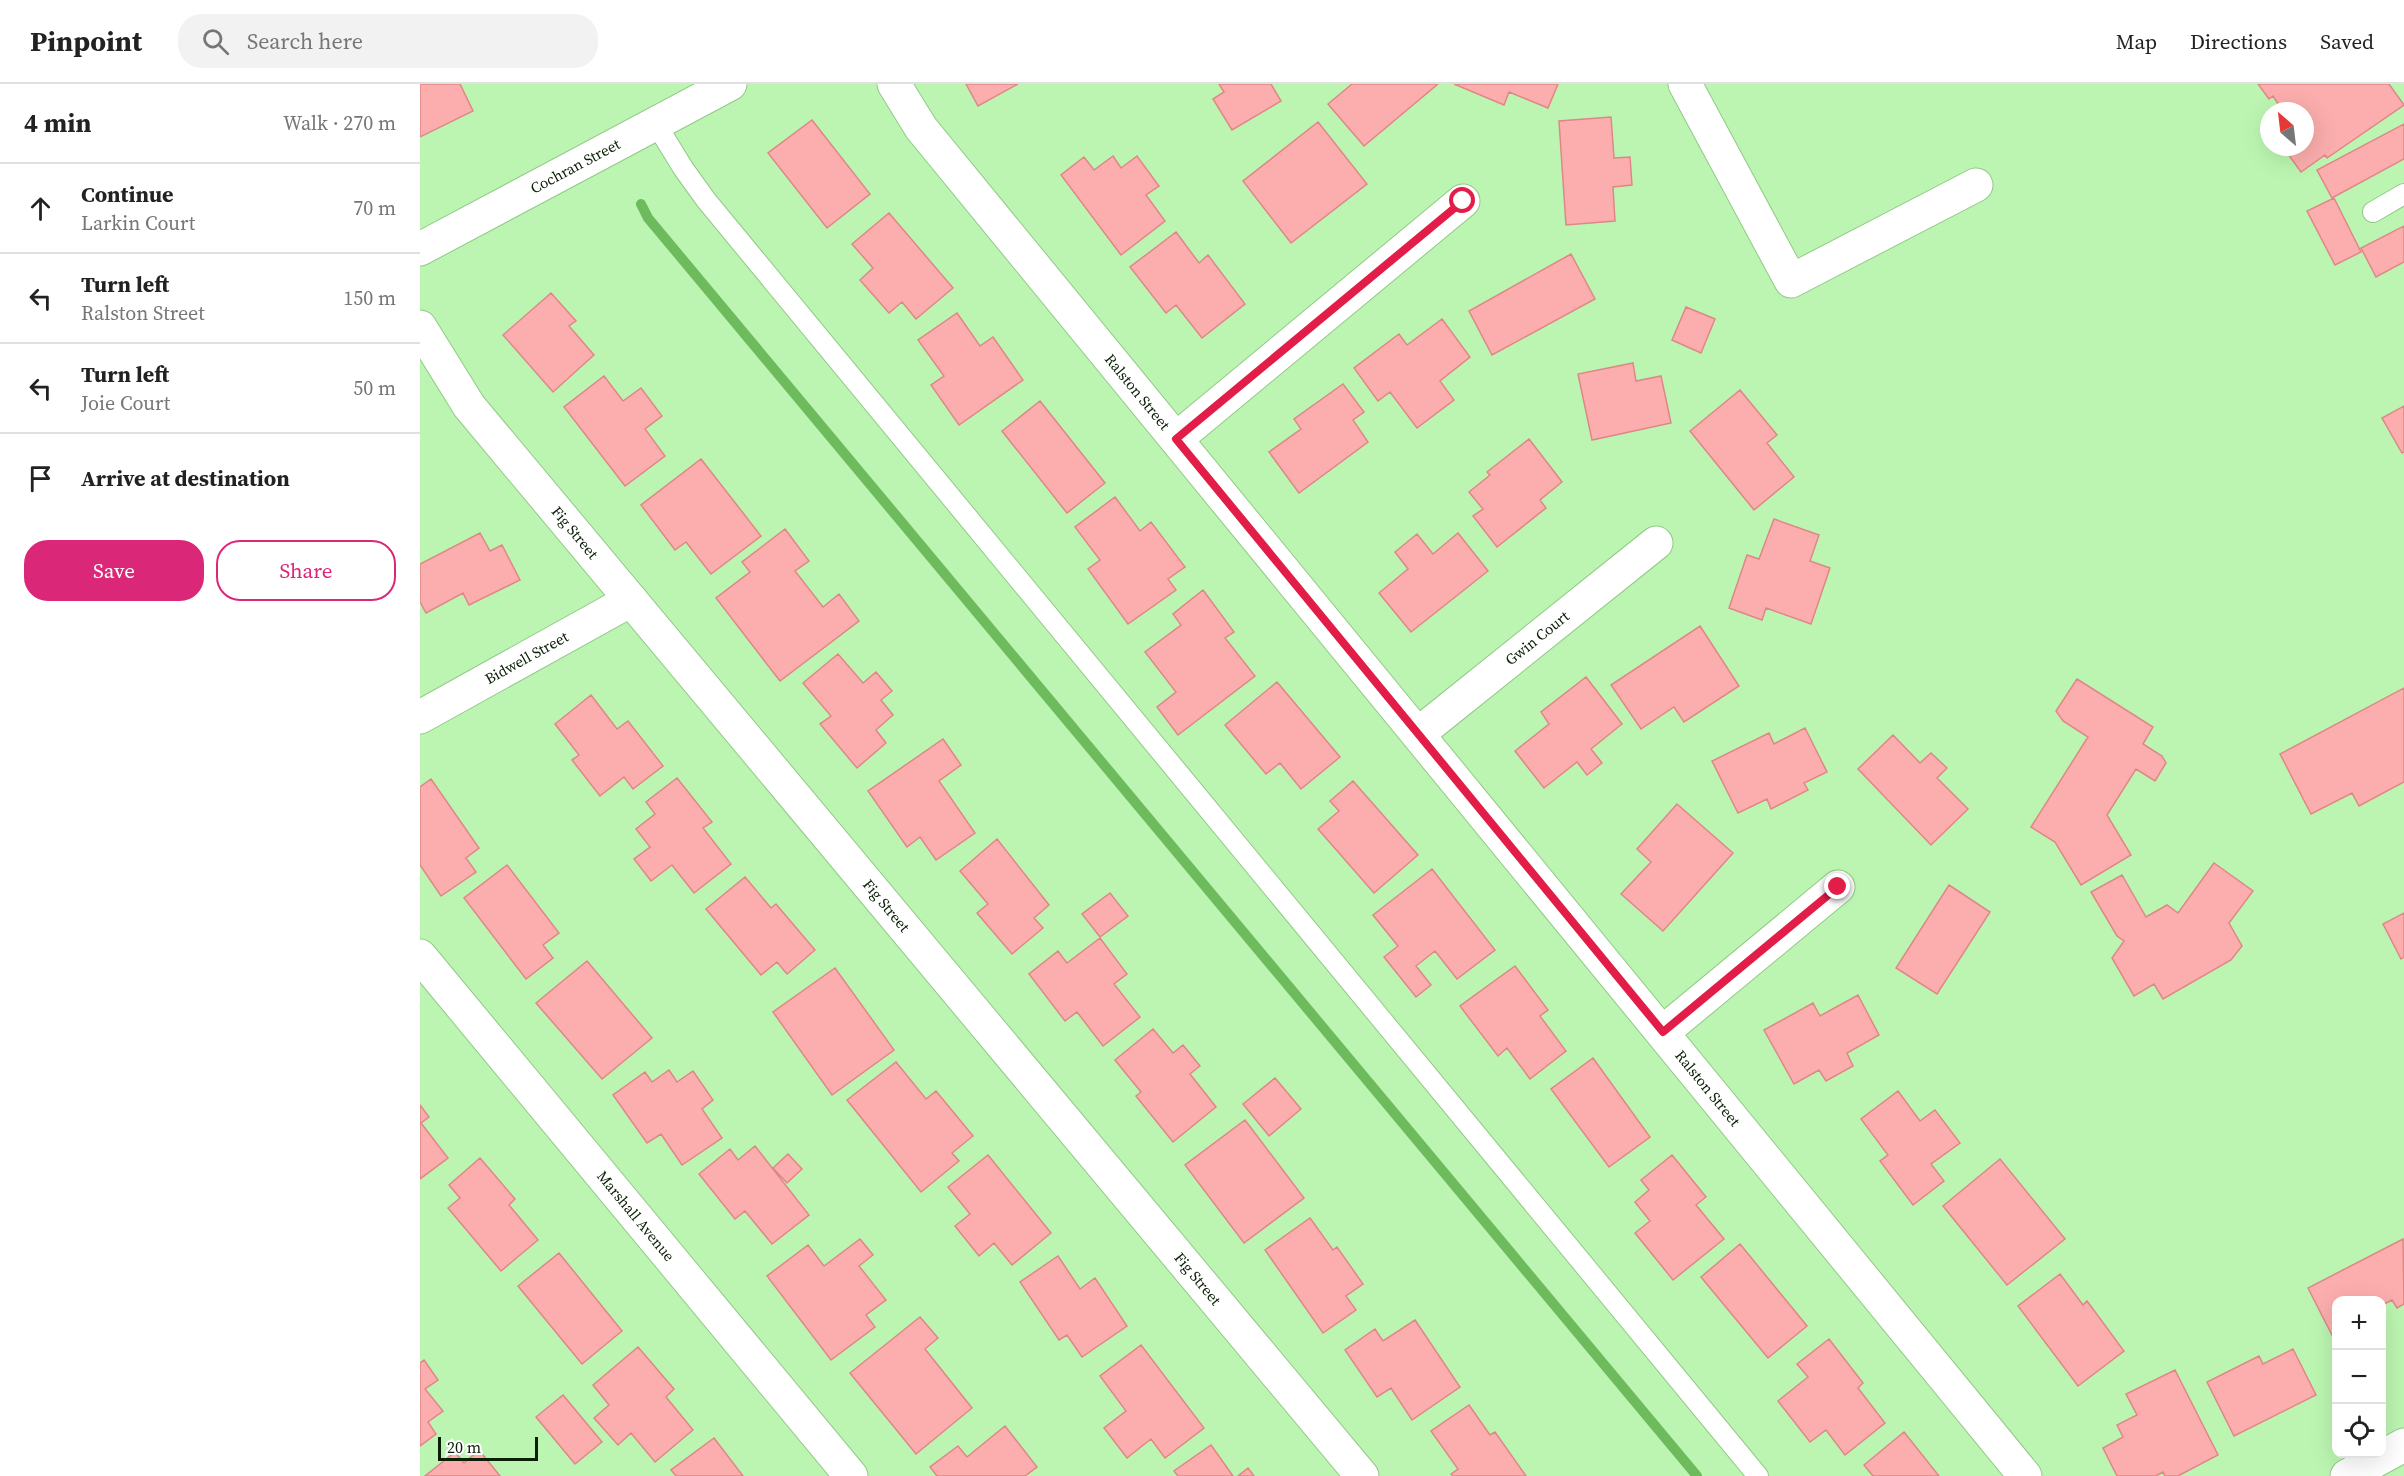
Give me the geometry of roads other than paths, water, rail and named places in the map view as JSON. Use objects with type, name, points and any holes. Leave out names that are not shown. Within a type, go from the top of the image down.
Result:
[{"type":"street","name":"Cochran Street","points":[[420,249],[730,84]]},
{"type":"street","name":"Ralston Street","points":[[894,84],[921,128],[2025,1476]]},
{"type":"street","points":[[1685,84],[1791,281],[1976,185]]},
{"type":"street","points":[[1176,439],[1463,201]]},
{"type":"street","name":"Fig Street","points":[[420,327],[469,406],[1362,1476]]},
{"type":"street","name":"Gwin Court","points":[[1418,734],[1656,543]]},
{"type":"street","name":"Bidwell Street","points":[[420,717],[631,600]]},
{"type":"street","points":[[1663,1032],[1838,887]]},
{"type":"street","name":"Marshall Avenue","points":[[420,957],[851,1476]]},
{"type":"street","points":[[2347,1476],[2404,1445]]},
{"type":"lane","points":[[656,124],[706,200],[1758,1476]]},
{"type":"lane","points":[[2373,212],[2404,194]]},
{"type":"waterway","points":[[641,204],[648,218],[1697,1476]]}]
